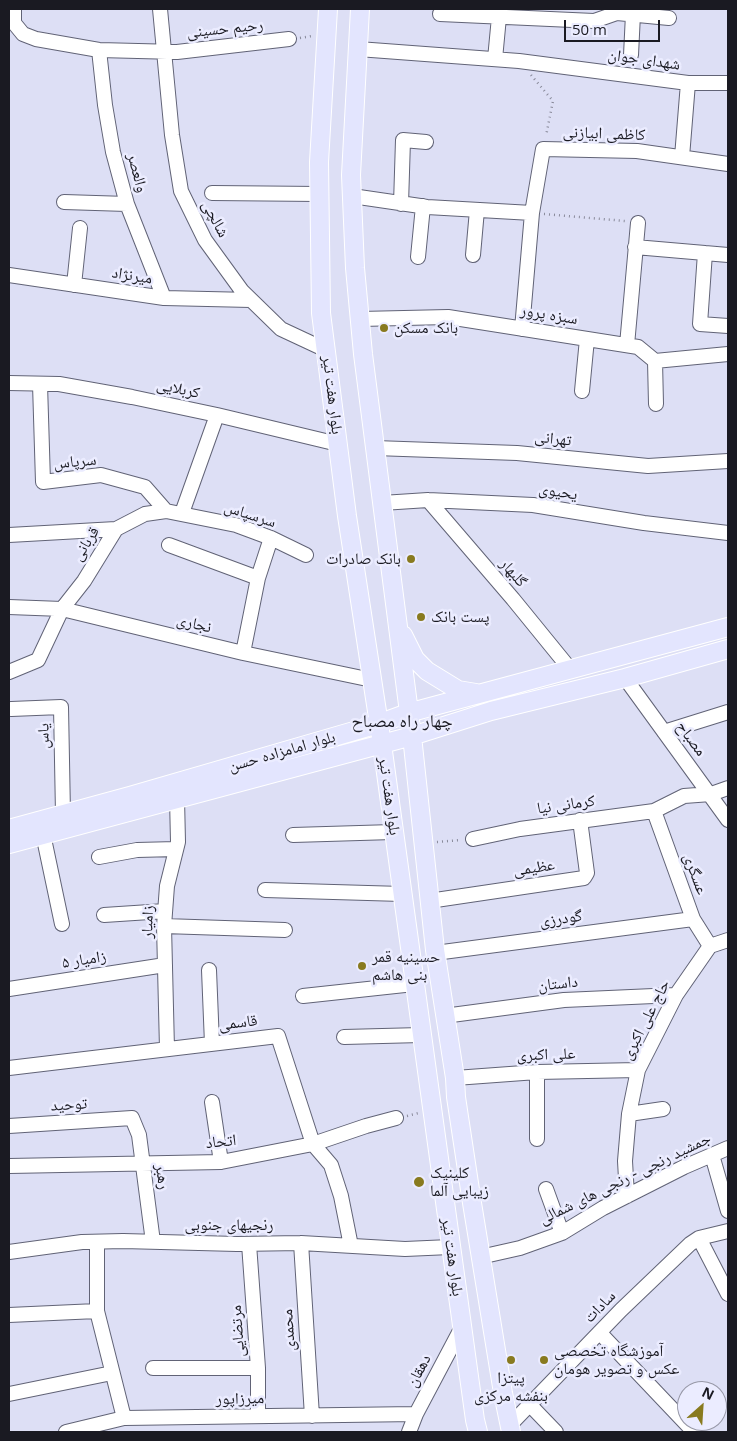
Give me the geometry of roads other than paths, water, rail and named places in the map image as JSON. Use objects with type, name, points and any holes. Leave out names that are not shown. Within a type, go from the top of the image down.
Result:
[{"type":"main road","name":"بلوار هفت تیر","points":[[331,11],[326,35],[319,162],[321,313],[474,1420],[478,1432]]},
{"type":"main road","name":"بلوار هفت تیر","points":[[356,12],[358,49],[351,175],[355,268],[360,319],[396,620],[412,736],[435,953],[480,1257],[510,1429]]},
{"type":"main road","points":[[396,620],[415,659],[427,671],[458,690],[479,694]]},
{"type":"main road","name":"بلوار امامزاده حسن","points":[[9,828],[378,724],[408,713],[728,627]]},
{"type":"main road","name":"بلوار امامزاده حسن","points":[[9,842],[412,736],[491,711],[625,678],[728,649]]},
{"type":"main road","points":[[416,772],[427,743],[444,726]]},
{"type":"main road","points":[[9,836],[9,842]]},
{"type":"main road","points":[[431,1105],[446,1113],[451,1109],[456,1097]]},
{"type":"main road","points":[[438,1157],[444,1146],[450,1142],[465,1154]]},
{"type":"street","points":[[14,9],[12,23],[23,34],[36,39],[99,50],[164,52]]},
{"type":"street","name":"شالچی","points":[[160,9],[172,135],[181,191],[205,240],[242,291],[281,329],[326,350]]},
{"type":"street","points":[[440,14],[499,17],[534,13],[594,21],[617,13],[669,18]]},
{"type":"street","points":[[631,55],[633,14]]},
{"type":"street","points":[[495,59],[499,17]]},
{"type":"street","name":"رحیم حسینی","points":[[164,52],[289,39]]},
{"type":"street","name":"شهدای جوان","points":[[358,49],[519,61],[688,83],[728,83]]},
{"type":"street","name":"والعصر","points":[[99,50],[105,105],[113,152],[127,204],[164,298]]},
{"type":"street","points":[[682,157],[688,83]]},
{"type":"street","points":[[401,204],[403,140],[426,142]]},
{"type":"street","name":"کاظمی ابیازنی","points":[[522,329],[532,213],[544,149],[637,151],[728,164]]},
{"type":"street","points":[[212,193],[319,194]]},
{"type":"street","points":[[352,196],[401,204],[532,213]]},
{"type":"street","points":[[64,202],[127,204]]},
{"type":"street","points":[[418,257],[423,206]]},
{"type":"street","points":[[473,255],[477,210]]},
{"type":"street","points":[[627,345],[638,222]]},
{"type":"street","points":[[74,285],[80,228]]},
{"type":"street","points":[[635,247],[728,254]]},
{"type":"street","points":[[705,253],[700,324],[728,326]]},
{"type":"street","name":"میرنژاد","points":[[9,275],[164,298],[251,300]]},
{"type":"street","name":"سبزه پرور","points":[[360,319],[448,317],[638,347],[655,361]]},
{"type":"street","points":[[582,391],[587,339]]},
{"type":"street","points":[[656,404],[655,361],[728,354]]},
{"type":"street","name":"کربلایی","points":[[9,383],[58,384],[132,397],[338,444]]},
{"type":"street","name":"سرپاس","points":[[40,384],[43,482],[100,476],[145,487],[166,510]]},
{"type":"street","points":[[182,513],[217,415]]},
{"type":"street","name":"تهرانی","points":[[375,448],[517,453],[648,466],[728,461]]},
{"type":"street","name":"یحیوی","points":[[382,503],[428,500],[533,505],[644,523],[728,533]]},
{"type":"street","name":"گلبهار","points":[[428,500],[513,599],[570,670]]},
{"type":"street","name":"قربانی","points":[[62,609],[84,581],[116,529],[145,514],[166,510],[182,513]]},
{"type":"street","name":"سرسپاس","points":[[182,513],[236,526],[271,538],[306,555]]},
{"type":"street","points":[[9,535],[116,529]]},
{"type":"street","points":[[242,653],[258,578],[271,538]]},
{"type":"street","points":[[169,545],[258,578]]},
{"type":"street","name":"نجاری","points":[[9,607],[62,609],[242,653],[372,680]]},
{"type":"street","points":[[9,672],[38,660],[62,609]]},
{"type":"street","name":"مصباح","points":[[625,678],[728,820]]},
{"type":"street","name":"یاس","points":[[11,709],[61,707],[63,814]]},
{"type":"street","points":[[664,732],[728,712]]},
{"type":"street","name":"کرمانی نیا","points":[[473,838],[580,820],[654,811],[684,796],[710,794],[728,788]]},
{"type":"street","name":"زامیار","points":[[167,1049],[164,926],[167,886],[178,842],[177,798]]},
{"type":"street","name":"عسگری","points":[[654,811],[693,919],[710,946]]},
{"type":"street","name":"عظیمی","points":[[429,900],[584,878],[587,873],[580,820]]},
{"type":"street","points":[[293,835],[393,832]]},
{"type":"street","points":[[43,834],[62,924]]},
{"type":"street","points":[[99,857],[137,850],[176,849]]},
{"type":"street","points":[[265,890],[402,894]]},
{"type":"street","points":[[104,915],[165,912]]},
{"type":"street","name":"گودرزی","points":[[435,953],[693,919]]},
{"type":"street","points":[[164,926],[286,930]]},
{"type":"street","points":[[710,946],[728,940]]},
{"type":"street","name":"حاج علی اکبری","points":[[627,1196],[625,1161],[629,1114],[638,1070],[676,995],[710,946]]},
{"type":"street","name":"زامیار ۵","points":[[9,989],[165,965]]},
{"type":"street","points":[[208,970],[212,1044]]},
{"type":"street","points":[[303,996],[414,984]]},
{"type":"street","name":"داستان","points":[[444,1016],[564,1000],[676,995]]},
{"type":"street","points":[[344,1037],[421,1035]]},
{"type":"street","name":"قاسمی","points":[[9,1068],[278,1036],[313,1144],[331,1165],[341,1196],[351,1246]]},
{"type":"street","name":"علی اکبری","points":[[455,1078],[536,1072],[638,1070]]},
{"type":"street","points":[[536,1072],[537,1139]]},
{"type":"street","points":[[212,1102],[221,1162]]},
{"type":"street","points":[[629,1114],[664,1109]]},
{"type":"street","name":"توحید","points":[[9,1126],[132,1118]]},
{"type":"street","name":"رهبر","points":[[132,1118],[138,1135],[153,1242]]},
{"type":"street","name":"اتحاد","points":[[9,1166],[221,1162],[313,1144],[396,1118]]},
{"type":"street","name":"جمشید رنجی - رنجی های شمالی","points":[[480,1257],[520,1248],[562,1232],[684,1167],[728,1148]]},
{"type":"street","points":[[712,1155],[728,1211]]},
{"type":"street","points":[[546,1190],[562,1232]]},
{"type":"street","points":[[728,1231],[699,1238],[728,1294]]},
{"type":"street","name":"سادات","points":[[510,1429],[530,1405],[621,1310],[690,1244],[699,1238]]},
{"type":"street","name":"رنجیهای جنوبی","points":[[9,1252],[82,1242],[301,1243],[405,1249],[450,1247]]},
{"type":"street","points":[[97,1242],[97,1311],[124,1418]]},
{"type":"street","name":"محمدی","points":[[301,1243],[312,1416]]},
{"type":"street","name":"مرتضایی","points":[[249,1244],[258,1368],[258,1416]]},
{"type":"street","points":[[9,1315],[97,1311]]},
{"type":"street","name":"دهقان","points":[[409,1432],[416,1414],[462,1327]]},
{"type":"street","points":[[600,1333],[694,1432]]},
{"type":"street","points":[[153,1368],[258,1368]]},
{"type":"street","points":[[9,1394],[112,1373]]},
{"type":"street","points":[[530,1405],[556,1432]]},
{"type":"street","name":"میرزاپور","points":[[66,1432],[124,1418],[416,1414]]},
{"type":"place","name":"بانک مسکن","points":[[384,328]]},
{"type":"place","name":"بانک صادرات","points":[[411,559]]},
{"type":"place","name":"پست بانک","points":[[421,617]]},
{"type":"place","name":"حسینیه قمر بنی هاشم","points":[[362,966]]},
{"type":"place","name":"کلینیک زیبایی آلما","points":[[419,1182]]},
{"type":"place","name":"پیتزا بنفشه مرکزی","points":[[511,1360]]},
{"type":"place","name":"آموزشگاه تخصصی عکس و تصویر هومان","points":[[544,1360]]},
{"type":"district","name":"چهار راه مصباح","points":[[402,722]]}]
